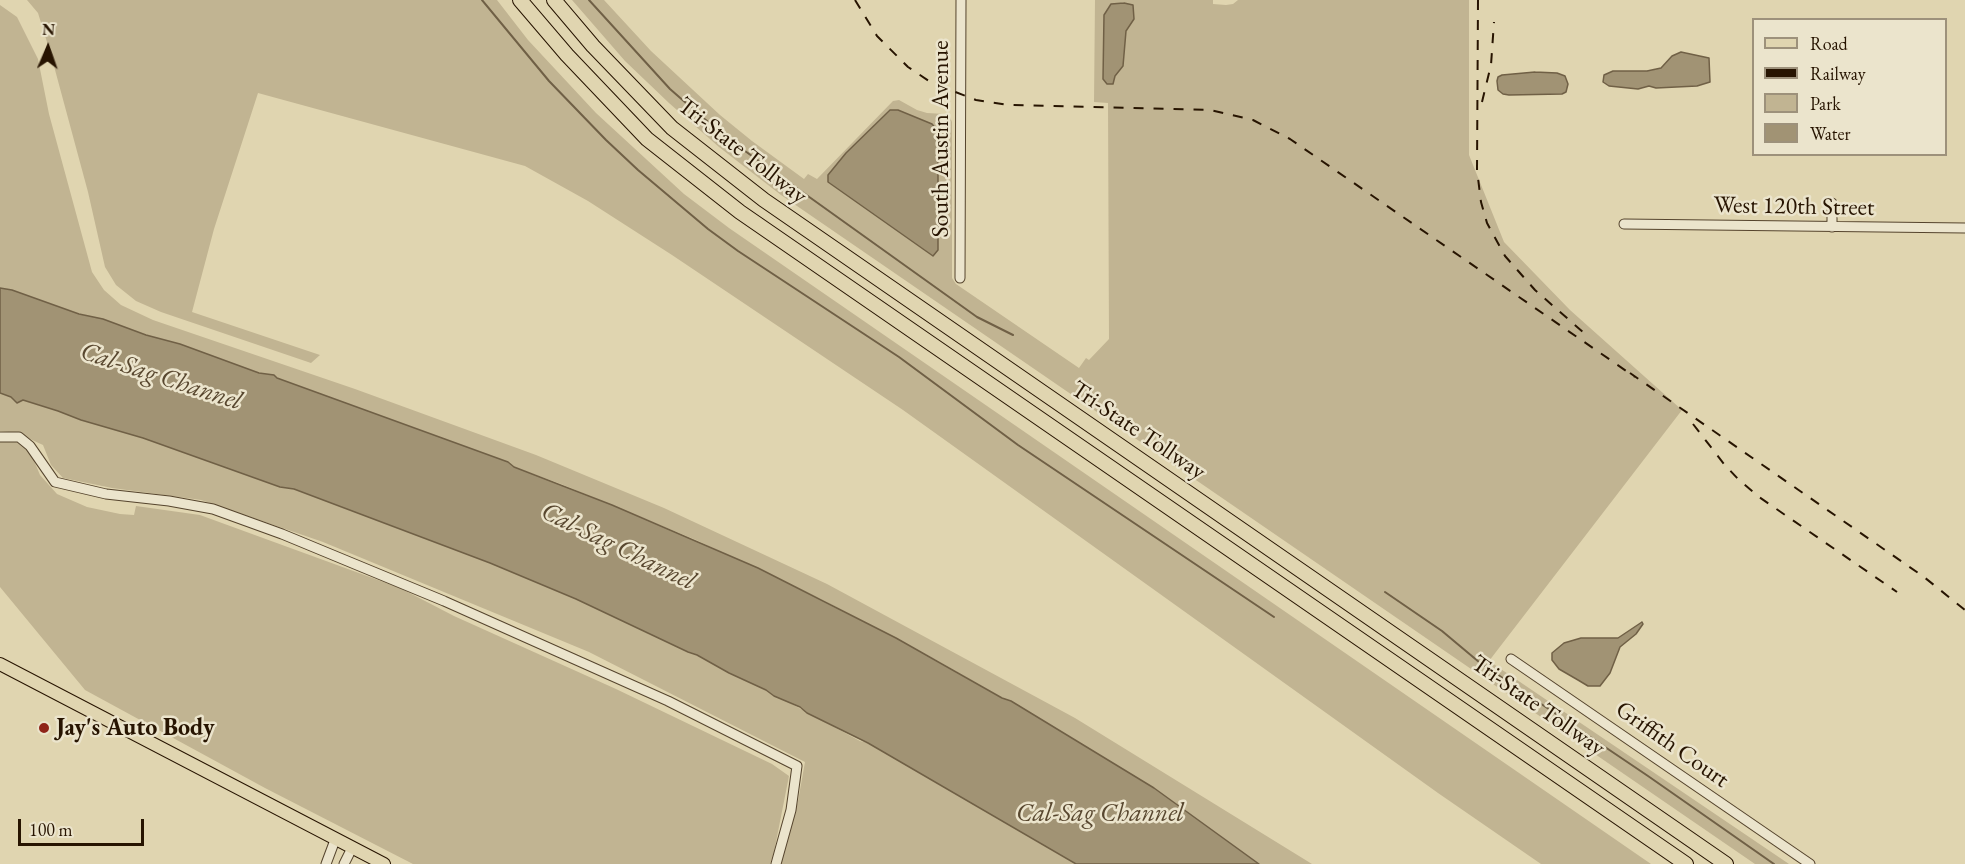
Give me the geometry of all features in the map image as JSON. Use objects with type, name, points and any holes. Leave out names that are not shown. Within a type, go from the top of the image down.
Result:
[{"type":"highway","name":"Tri-State Tollway","points":[[520,0],[567,55],[647,138],[740,212],[1686,864]]},
{"type":"highway","name":"Tri-State Tollway","points":[[554,0],[592,45],[672,128],[764,200],[1726,864]]},
{"type":"main road","points":[[0,664],[384,864]]},
{"type":"street","name":"South Austin Avenue","points":[[960,279],[961,0]]},
{"type":"street","points":[[1832,203],[1832,227]]},
{"type":"street","name":"West 120th Street","points":[[1623,224],[1965,228]]},
{"type":"street","points":[[0,437],[19,437],[30,446],[55,482],[106,494],[169,501],[213,509],[282,534],[444,601],[668,701],[772,752],[797,766],[791,810],[776,864]]},
{"type":"street","name":"Griffith Court","points":[[1511,660],[1810,864]]},
{"type":"street","points":[[326,864],[335,840]]},
{"type":"street","points":[[344,864],[352,848]]},
{"type":"green space","points":[[27,0],[497,0],[528,40],[596,113],[684,194],[729,228],[1651,864],[1541,864],[1438,793],[903,410],[672,255],[588,201],[525,166],[258,93],[214,229],[192,312],[320,355],[311,363],[161,312],[136,301],[116,285],[105,267],[88,192],[51,55],[38,13]]},
{"type":"green space","points":[[572,0],[604,0],[651,51],[720,115],[804,179],[808,174],[817,179],[893,101],[899,100],[917,110],[945,114],[950,117],[952,122],[952,278],[956,284],[1079,368],[1086,358],[1089,360],[1109,339],[1108,103],[1094,102],[1095,0],[1213,0],[1213,4],[1226,5],[1238,0],[1469,0],[1469,155],[1504,242],[1570,310],[1682,410],[1489,661],[1789,864],[1755,864],[781,195],[719,147],[625,61]],"holes":[[[889,110],[898,110],[932,124],[933,256],[828,182],[846,153]]]},
{"type":"green space","points":[[0,5],[17,17],[38,59],[49,114],[92,272],[104,290],[121,305],[153,320],[355,389],[536,455],[664,508],[827,584],[1075,718],[1312,864],[1259,864],[1011,701],[823,600],[696,540],[514,467],[508,462],[274,375],[259,373],[180,344],[0,288]]},
{"type":"green space","points":[[0,393],[11,397],[17,403],[23,400],[143,438],[280,487],[294,489],[490,563],[576,599],[697,655],[860,741],[868,743],[1076,864],[781,864],[798,801],[805,762],[589,652],[323,542],[201,500],[112,488],[63,478],[51,465],[43,445],[17,433],[0,431]]},
{"type":"green space","points":[[7,439],[17,442],[30,451],[40,475],[57,494],[87,507],[134,515],[136,506],[200,515],[400,588],[454,616],[616,689],[772,764],[789,776],[770,864],[413,864],[265,788],[85,690],[0,587],[0,441]]},
{"type":"water","points":[[1111,4],[1133,5],[1134,19],[1126,31],[1123,66],[1115,76],[1113,84],[1107,84],[1103,79],[1104,15]]},
{"type":"water","points":[[1681,52],[1709,58],[1710,82],[1697,86],[1656,88],[1649,86],[1638,89],[1609,86],[1603,82],[1604,75],[1613,71],[1647,71],[1661,68],[1672,56]]},
{"type":"water","points":[[1557,73],[1565,76],[1568,84],[1566,92],[1509,95],[1498,90],[1498,77],[1502,75]]},
{"type":"water","points":[[890,110],[898,110],[932,124],[938,131],[938,250],[933,256],[828,182],[828,175],[846,153]]},
{"type":"water","name":"Cal-Sag Channel","points":[[0,288],[180,344],[259,373],[274,375],[508,462],[514,467],[612,505],[758,568],[896,638],[1011,701],[1154,788],[1259,864],[1076,864],[868,743],[697,655],[576,599],[490,563],[294,489],[280,487],[143,438],[23,400],[17,403],[11,397],[0,393]]},
{"type":"water","points":[[1642,622],[1636,634],[1620,647],[1610,673],[1600,686],[1588,686],[1559,669],[1552,660],[1552,653],[1564,643],[1581,638],[1618,638]]},
{"type":"waterway","points":[[482,0],[549,81],[606,140],[708,229],[899,357],[1018,445],[1274,617]]},
{"type":"waterway","points":[[589,0],[670,89],[745,151],[977,317],[1013,335]]},
{"type":"waterway","points":[[1385,592],[1442,631],[1479,662],[1774,864]]},
{"type":"railway","points":[[855,0],[877,36],[908,67],[932,83],[976,100],[1009,105],[1210,110],[1253,120],[1290,139],[1635,377]]},
{"type":"railway","points":[[1478,0],[1477,170],[1481,202],[1487,223],[1505,256],[1535,290],[1584,333]]},
{"type":"railway","points":[[1482,102],[1491,65],[1494,22]]},
{"type":"railway","points":[[1630,373],[1924,577],[1965,610]]},
{"type":"railway","points":[[1693,424],[1724,464],[1759,497],[1897,592]]},
{"type":"place","name":"Jay's Auto Body","points":[[44,728]]}]
